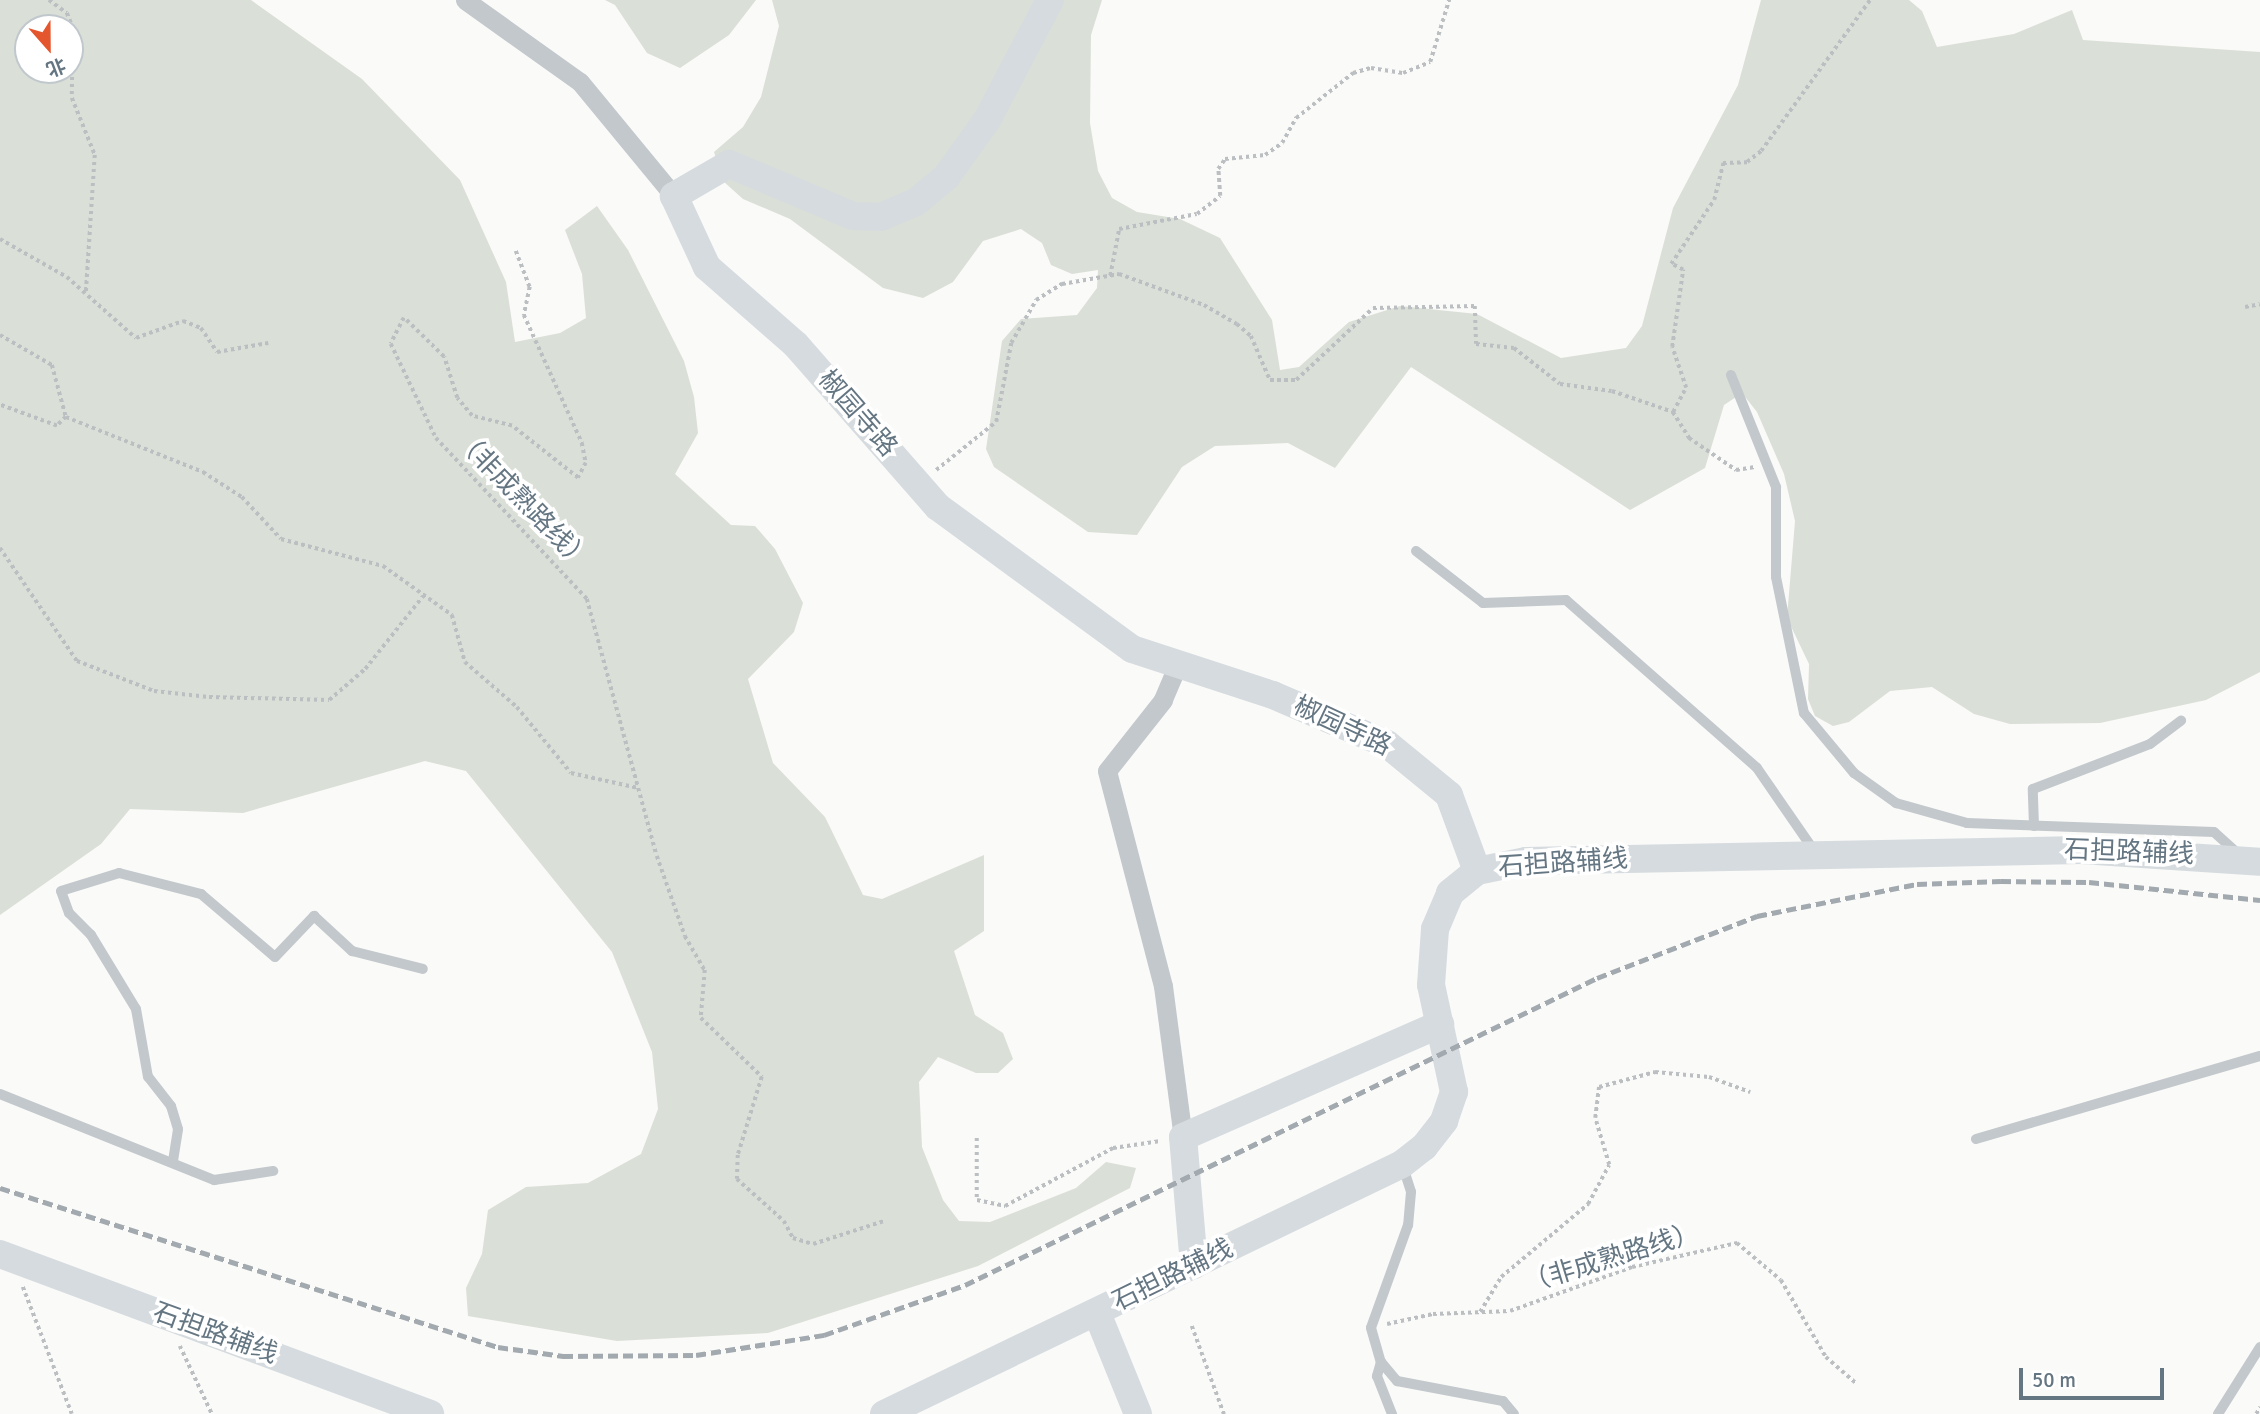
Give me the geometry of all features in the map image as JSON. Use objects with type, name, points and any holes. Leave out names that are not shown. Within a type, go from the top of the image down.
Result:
[{"type":"main road","points":[[674,196],[729,164],[853,216],[881,217],[916,202],[946,177],[987,120],[1050,0]]},
{"type":"main road","name":"椒园寺路","points":[[674,196],[707,267],[796,345],[938,507],[1132,649],[1387,744],[1449,795],[1477,872]]},
{"type":"main road","name":"石担路辅线","points":[[884,1414],[1402,1164],[1444,1121],[1454,1092],[1431,985],[1435,929],[1450,893],[1477,872],[1526,861],[2081,850],[2252,861]]},
{"type":"main road","points":[[1195,1265],[1183,1137],[1440,1024]]},
{"type":"main road","name":"石担路辅线","points":[[0,1254],[402,1408],[430,1414]]},
{"type":"main road","points":[[1097,1313],[1138,1414]]},
{"type":"street","points":[[465,0],[580,82],[674,196]]},
{"type":"street","points":[[1178,664],[1163,699],[1107,771],[1163,986],[1183,1137]]},
{"type":"lane","points":[[1731,374],[1771,466],[1776,577],[1804,713],[1821,739],[1896,803],[1967,823],[2214,832],[2252,861]]},
{"type":"lane","points":[[1416,551],[1483,603],[1566,600],[1757,768],[1816,855]]},
{"type":"lane","points":[[2034,826],[2033,789],[2150,744],[2180,721]]},
{"type":"lane","points":[[173,1161],[178,1129],[171,1106],[148,1077],[136,1009],[90,935],[69,913],[61,891],[119,873],[201,894],[275,957],[314,916],[352,951],[423,969]]},
{"type":"lane","points":[[1976,1139],[2260,1056]]},
{"type":"lane","points":[[0,1094],[173,1161],[214,1180],[273,1171]]},
{"type":"lane","points":[[1402,1164],[1411,1192],[1408,1226],[1371,1328],[1381,1362],[1397,1381],[1503,1401],[1514,1414]]},
{"type":"lane","points":[[2218,1414],[2260,1347]]},
{"type":"lane","points":[[1381,1362],[1377,1376],[1392,1414]]},
{"type":"path","points":[[49,0],[67,13],[73,28],[72,97],[94,155],[86,294]]},
{"type":"path","points":[[1110,276],[1119,229],[1197,214],[1220,196],[1218,169],[1225,159],[1265,155],[1282,143],[1296,118],[1353,74],[1371,68],[1403,73],[1430,62],[1449,0]]},
{"type":"path","points":[[1673,412],[1686,388],[1672,347],[1683,270],[1671,264],[1714,200],[1723,163],[1747,162],[1761,151],[1870,0]]},
{"type":"path","points":[[0,239],[86,294],[136,338],[183,321],[201,328],[217,352],[268,343]]},
{"type":"path","name":"（非成熟路线）","points":[[516,251],[530,287],[524,315],[582,443],[586,463],[578,478],[512,426],[472,416],[457,398],[444,357],[404,318],[391,344],[436,438],[587,600],[670,898],[705,970],[701,1018],[762,1077],[738,1156],[737,1179],[784,1221],[793,1238],[813,1244],[884,1221]]},
{"type":"path","points":[[918,485],[996,422],[1011,343],[1036,300],[1062,284],[1110,276],[1204,305],[1237,324],[1251,336],[1270,380],[1296,380],[1373,308],[1455,303],[1475,306],[1476,344],[1514,348],[1560,384],[1612,391],[1673,412],[1689,438],[1736,470],[1771,466]]},
{"type":"path","points":[[2245,307],[2260,304]]},
{"type":"path","points":[[0,335],[52,365],[66,417]]},
{"type":"path","points":[[0,405],[57,426],[66,417]]},
{"type":"path","points":[[66,417],[203,472],[242,497],[281,539],[383,566],[452,615],[465,662],[517,707],[571,773],[638,788]]},
{"type":"path","points":[[0,548],[77,661],[155,691],[209,697],[330,699],[365,668],[424,596]]},
{"type":"path","name":"（非成熟路线）","points":[[1480,1312],[1501,1277],[1588,1204],[1609,1165],[1595,1118],[1600,1087],[1655,1072],[1709,1077],[1750,1092]]},
{"type":"path","points":[[977,1138],[976,1200],[1005,1206],[1113,1147],[1183,1137]]},
{"type":"path","name":"（非成熟路线）","points":[[1371,1328],[1433,1314],[1480,1312],[1550,1301],[1632,1267],[1737,1243],[1781,1280],[1826,1357],[1856,1383]]},
{"type":"path","points":[[27,1264],[22,1291],[72,1414]]},
{"type":"path","points":[[166,1316],[212,1414]]},
{"type":"path","points":[[1192,1326],[1224,1414]]},
{"type":"path","points":[[2256,1414],[2260,1407]]},
{"type":"shaded area","points":[[0,0],[251,0],[362,79],[460,180],[506,282],[515,342],[560,333],[586,318],[582,274],[565,230],[597,206],[628,250],[684,361],[694,397],[698,433],[675,474],[731,525],[755,526],[775,549],[803,603],[794,632],[748,679],[773,763],[825,817],[863,895],[882,899],[984,855],[984,931],[954,951],[975,1015],[1003,1033],[1013,1059],[998,1073],[976,1073],[938,1057],[919,1082],[922,1147],[943,1200],[959,1221],[990,1222],[1076,1188],[1106,1162],[1136,1168],[1130,1188],[978,1266],[768,1333],[617,1341],[468,1316],[466,1288],[482,1254],[488,1210],[526,1187],[588,1183],[641,1154],[658,1109],[652,1052],[612,952],[466,771],[425,761],[243,813],[130,809],[101,844],[0,915]]},
{"type":"shaded area","points":[[605,0],[756,0],[729,35],[680,68],[647,53],[615,5]]},
{"type":"shaded area","points":[[772,0],[1102,0],[1091,35],[1090,123],[1098,171],[1112,198],[1137,212],[1180,219],[1220,238],[1272,320],[1280,370],[1299,367],[1349,322],[1400,306],[1477,314],[1561,358],[1626,348],[1642,326],[1673,208],[1738,85],[1761,0],[1909,0],[1922,11],[1937,47],[2014,34],[2072,10],[2083,40],[2260,52],[2260,672],[2206,700],[2100,723],[2010,724],[1974,714],[1932,687],[1890,691],[1849,722],[1833,726],[1815,716],[1808,699],[1809,664],[1787,618],[1795,521],[1784,474],[1757,412],[1742,393],[1724,405],[1705,468],[1630,510],[1411,367],[1335,468],[1288,443],[1215,446],[1182,467],[1137,535],[1088,532],[994,467],[986,449],[1002,341],[1021,319],[1077,315],[1097,288],[1098,270],[1072,274],[1051,265],[1042,243],[1021,229],[983,241],[953,282],[923,298],[883,288],[790,219],[743,199],[723,181],[714,152],[743,127],[761,97],[779,26]]},
{"type":"railway","points":[[0,1188],[498,1347],[563,1356],[696,1355],[824,1335],[965,1285],[1597,978],[1757,916],[1917,884],[2001,881],[2089,882],[2260,900]]}]
